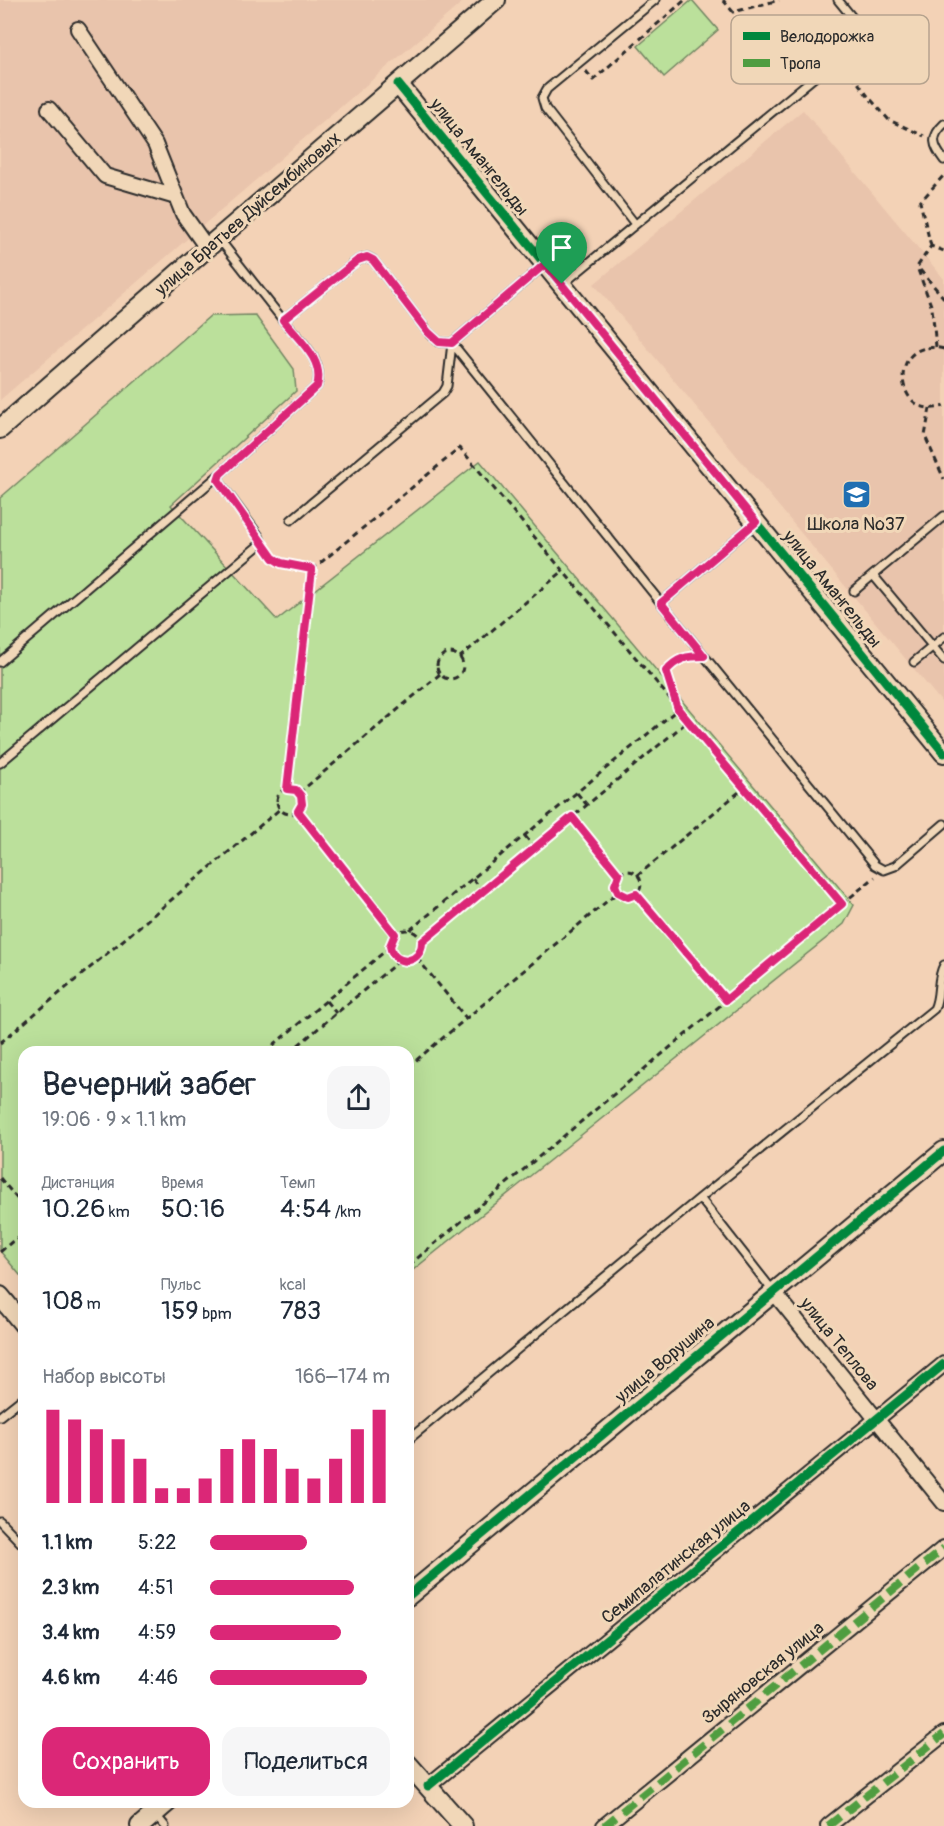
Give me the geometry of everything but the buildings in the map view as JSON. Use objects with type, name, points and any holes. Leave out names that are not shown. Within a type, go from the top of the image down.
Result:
[{"type":"street","name":"улица Братьев Дуйсембиновых","points":[[0,429],[496,0]]},
{"type":"street","points":[[78,29],[155,144],[183,214],[213,243]]},
{"type":"street","name":"улица Амангельды","points":[[399,84],[944,753]]},
{"type":"street","points":[[50,109],[105,176],[176,197]]},
{"type":"street","name":"улица Ворушина","points":[[414,1591],[773,1291],[944,1152]]},
{"type":"street","name":"улица Теплова","points":[[773,1291],[944,1503]]},
{"type":"street","points":[[0,1296],[18,1317]]},
{"type":"street","name":"Семипалатинская улица","points":[[428,1786],[944,1364]]},
{"type":"street","name":"Зыряновская улица","points":[[604,1826],[944,1548]]},
{"type":"street","points":[[828,1826],[944,1734]]},
{"type":"street","points":[[414,1771],[463,1826]]},
{"type":"street","points":[[140,1826],[160,1820]]},
{"type":"lane","points":[[635,224],[545,108],[542,98],[547,89],[655,0]]},
{"type":"lane","points":[[838,0],[850,15]]},
{"type":"lane","points":[[562,284],[806,84]]},
{"type":"lane","points":[[944,124],[937,131],[934,140],[937,151],[944,160]]},
{"type":"lane","points":[[0,662],[220,474],[317,386],[321,376],[318,364],[283,320],[213,243]]},
{"type":"lane","points":[[283,320],[358,260],[367,257],[373,260],[428,332],[439,342],[452,343],[875,865],[884,870],[895,866],[944,824]]},
{"type":"lane","points":[[291,520],[444,393],[447,386],[452,343],[545,264]]},
{"type":"lane","points":[[0,763],[258,546],[261,541],[218,480],[220,474]]},
{"type":"lane","points":[[854,591],[944,516]]},
{"type":"lane","points":[[661,603],[756,522]]},
{"type":"lane","points":[[873,575],[944,660]]},
{"type":"lane","points":[[914,662],[944,637]]},
{"type":"lane","points":[[414,1435],[700,1198],[934,1009],[937,1004],[939,975],[944,965]]},
{"type":"lane","points":[[700,1198],[773,1291]]},
{"type":"lane","points":[[0,1416],[18,1402]]},
{"type":"lane","points":[[0,1521],[18,1540]]},
{"type":"path","points":[[579,63],[593,80],[685,0]]},
{"type":"path","points":[[723,0],[734,12],[779,0]]},
{"type":"path","points":[[859,84],[889,120],[934,140]]},
{"type":"path","points":[[917,267],[931,246],[920,202],[944,175]]},
{"type":"path","points":[[931,246],[944,251]]},
{"type":"path","points":[[917,267],[944,298]]},
{"type":"path","points":[[917,267],[932,309],[936,347]]},
{"type":"path","points":[[944,349],[936,347],[919,350],[906,362],[902,379],[908,395],[914,402],[930,408],[944,406]]},
{"type":"path","points":[[930,408],[926,436],[944,479]]},
{"type":"path","points":[[280,809],[278,797],[287,789],[312,569],[460,448],[842,904]]},
{"type":"path","points":[[261,541],[273,558],[281,563],[312,569]]},
{"type":"path","points":[[459,658],[563,572]]},
{"type":"path","points":[[452,654],[459,658],[463,666],[458,676],[451,679],[440,674],[438,662],[444,656],[452,654]]},
{"type":"path","points":[[678,709],[666,671],[675,661],[684,657],[704,656]]},
{"type":"path","points":[[299,793],[440,674]]},
{"type":"path","points":[[410,930],[678,709]]},
{"type":"path","points":[[422,942],[688,721]]},
{"type":"path","points":[[637,876],[744,788]]},
{"type":"path","points":[[287,789],[299,793]]},
{"type":"path","points":[[280,809],[290,814],[298,811],[302,804],[299,793]]},
{"type":"path","points":[[577,793],[587,805]]},
{"type":"path","points":[[0,1043],[280,809]]},
{"type":"path","points":[[298,811],[395,934]]},
{"type":"path","points":[[572,817],[619,875]]},
{"type":"path","points":[[525,836],[535,848]]},
{"type":"path","points":[[414,1261],[884,870]]},
{"type":"path","points":[[626,872],[637,876],[640,887],[636,894],[628,897],[618,892],[615,885],[619,875],[626,872]]},
{"type":"path","points":[[473,879],[483,891]]},
{"type":"path","points":[[414,1062],[618,892]]},
{"type":"path","points":[[636,894],[726,1000]]},
{"type":"path","points":[[402,930],[410,930],[417,934],[422,942],[422,949],[417,958],[407,962],[394,956],[390,947],[395,934],[402,930]]},
{"type":"path","points":[[273,1045],[390,947]]},
{"type":"path","points":[[417,958],[466,1018]]},
{"type":"path","points":[[297,1046],[400,960]]},
{"type":"path","points":[[326,1001],[336,1013]]},
{"type":"path","points":[[0,1178],[18,1200]]},
{"type":"path","points":[[0,1252],[18,1239]]},
{"type":"shaded area","points":[[0,0],[465,0],[0,400]]},
{"type":"shaded area","name":"Школа №37","points":[[803,110],[944,279],[944,705],[594,284]]},
{"type":"green space","points":[[692,0],[718,30],[664,77],[638,46]]},
{"type":"green space","points":[[255,315],[294,369],[296,391],[171,505],[277,620],[480,461],[854,905],[844,924],[414,1269],[414,1046],[18,1046],[18,1273],[0,1251],[0,498],[210,316]]},
{"type":"marked path","points":[[604,1826],[944,1548]]},
{"type":"marked path","points":[[828,1826],[944,1734]]},
{"type":"cycle path","points":[[398,84],[944,753]]},
{"type":"cycle path","points":[[414,1591],[944,1151]]},
{"type":"cycle path","points":[[428,1786],[944,1364]]},
{"type":"place","name":"Школа №37","points":[[856,495]]},
{"type":"route","points":[[367,257],[373,260],[428,332],[439,342],[452,343],[545,264],[562,284],[756,522],[661,603],[704,656],[684,657],[675,661],[666,671],[678,709],[842,904],[726,1000],[636,894],[628,897],[618,892],[615,881],[619,875],[572,817],[422,942],[422,949],[417,958],[407,962],[402,961],[391,951],[391,940],[395,934],[298,811],[302,804],[299,793],[296,790],[287,789],[312,569],[281,563],[273,558],[218,480],[220,474],[317,386],[321,376],[318,364],[283,320],[358,260],[367,257]]}]
